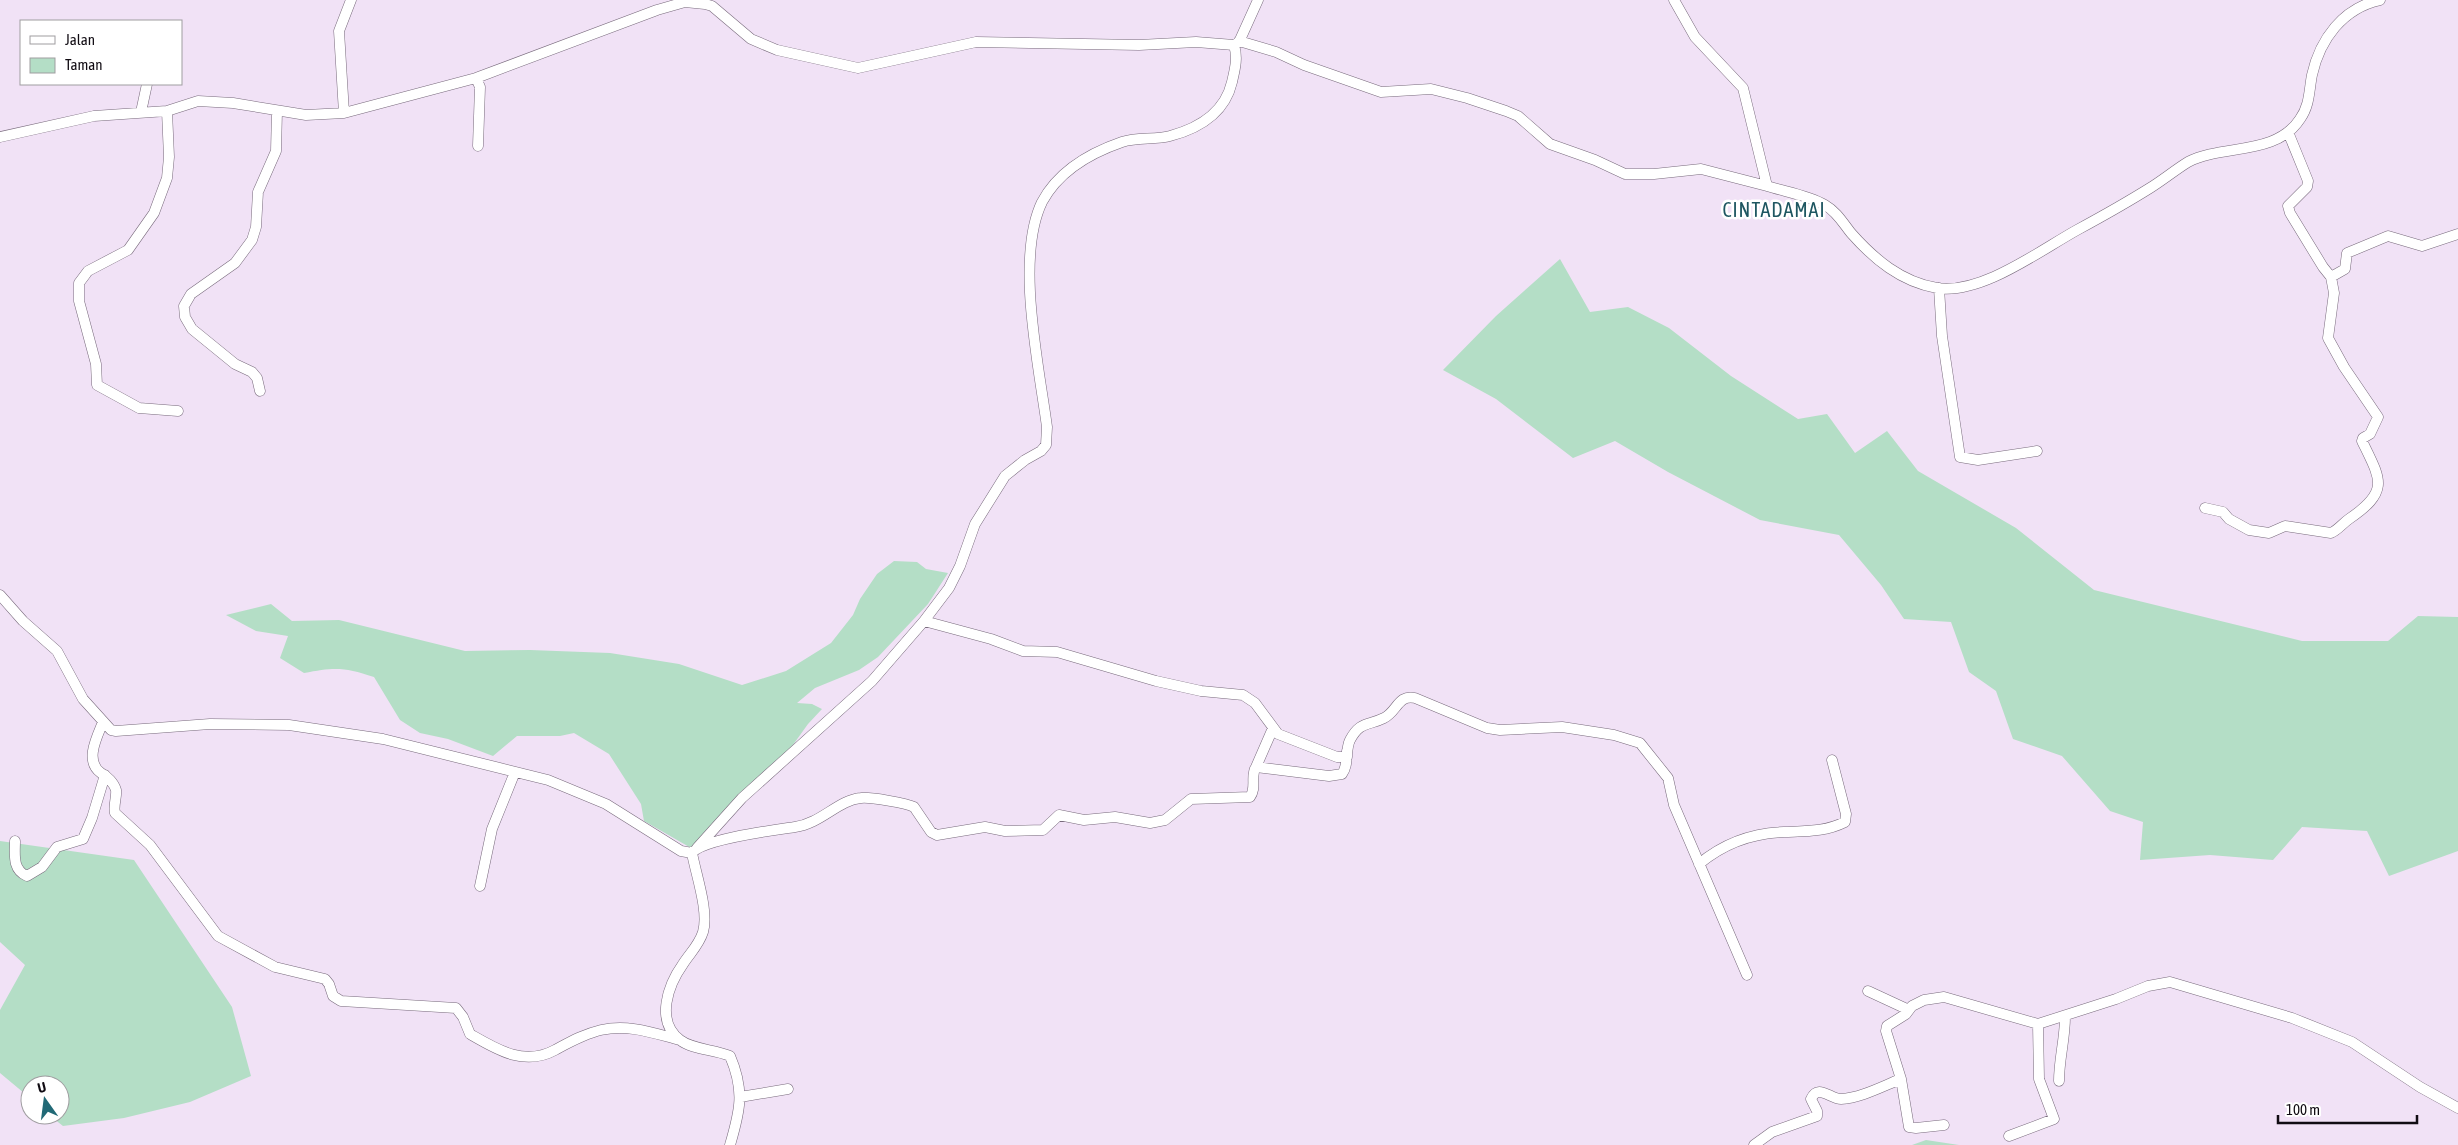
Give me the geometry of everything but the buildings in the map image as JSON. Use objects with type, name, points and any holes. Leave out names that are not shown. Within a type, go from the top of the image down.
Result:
[{"type":"street","points":[[344,113],[338,31],[351,0]]},
{"type":"street","points":[[694,850],[742,798],[872,681],[924,621],[948,588],[963,559],[976,524],[1005,476],[1025,460],[1042,451],[1046,445],[1047,426],[1030,300],[1029,266],[1034,230],[1042,204],[1054,182],[1071,167],[1104,149],[1123,141],[1170,136],[1215,115],[1225,103],[1230,90],[1236,60],[1237,43],[1258,0]]},
{"type":"street","points":[[1674,0],[1695,37],[1743,88],[1767,186]]},
{"type":"street","points":[[0,137],[94,116],[167,111],[198,101],[233,103],[319,116],[344,113],[476,78],[670,3],[685,2],[712,6],[751,39],[777,50],[858,68],[976,42],[1139,45],[1196,42],[1237,43],[1276,52],[1304,65],[1374,90],[1390,94],[1431,90],[1467,98],[1506,111],[1518,116],[1550,144],[1595,160],[1625,174],[1645,175],[1700,169],[1810,198],[1826,205],[1837,214],[1870,255],[1907,279],[1939,288],[1970,286],[1999,273],[2098,219],[2203,155],[2242,150],[2288,132],[2300,120],[2307,105],[2312,76],[2319,52],[2337,22],[2354,10],[2380,0]]},
{"type":"street","points":[[476,78],[480,87],[478,146]]},
{"type":"street","points":[[141,112],[147,85]]},
{"type":"street","points":[[167,111],[169,156],[167,178],[154,213],[128,250],[88,272],[82,278],[78,290],[96,364],[97,385],[139,408],[178,411]]},
{"type":"street","points":[[260,391],[257,378],[252,372],[235,364],[192,329],[185,318],[184,306],[191,294],[235,263],[252,240],[256,227],[258,192],[276,151],[277,111]]},
{"type":"street","points":[[2206,508],[2223,512],[2228,519],[2249,530],[2269,533],[2285,526],[2331,533],[2358,513],[2377,493],[2379,481],[2372,459],[2362,441],[2370,434],[2378,417],[2344,367],[2328,338],[2334,295],[2331,277],[2290,213],[2288,206],[2307,187],[2308,181],[2288,132]]},
{"type":"street","points":[[2331,277],[2345,269],[2347,253],[2377,238],[2388,236],[2422,246],[2458,234]]},
{"type":"street","points":[[1939,288],[1942,336],[1961,458],[1983,460],[2037,451]]},
{"type":"street","points":[[0,595],[23,621],[57,651],[83,699],[102,722],[116,732],[210,724],[289,725],[383,739],[548,780],[606,804],[681,851],[694,850],[809,824],[826,816],[845,802],[863,798],[914,807],[931,832],[937,835],[985,827],[1005,831],[1043,830],[1059,815],[1084,820],[1115,816],[1150,823],[1165,820],[1191,799],[1250,797],[1253,792],[1254,770],[1273,728]]},
{"type":"street","points":[[924,621],[991,639],[1023,651],[1054,651],[1156,681],[1201,691],[1243,695],[1256,703],[1273,728],[1282,736],[1337,757],[1346,757],[1349,742],[1361,725],[1384,718],[1400,701],[1411,697],[1487,728],[1500,730],[1562,727],[1614,734],[1640,742],[1668,778],[1671,797],[1747,975]]},
{"type":"street","points":[[102,722],[93,749],[93,760],[98,771],[105,775],[116,792],[114,806],[119,819],[150,846],[218,936],[275,968],[325,979],[336,999],[356,1003],[456,1008],[463,1017],[470,1034],[506,1054],[521,1058],[536,1058],[553,1052],[574,1038],[618,1027],[641,1029],[680,1040],[692,1046],[716,1050],[730,1056],[736,1069],[740,1097],[738,1118],[730,1145]]},
{"type":"street","points":[[1256,767],[1337,776],[1345,770],[1349,742]]},
{"type":"street","points":[[1699,864],[1725,845],[1738,840],[1769,833],[1806,833],[1845,822],[1846,814],[1832,760]]},
{"type":"street","points":[[480,886],[492,829],[515,772]]},
{"type":"street","points":[[16,841],[17,868],[27,876],[42,867],[56,847],[83,840],[105,775]]},
{"type":"street","points":[[680,1040],[670,1030],[666,1013],[668,992],[682,965],[698,944],[706,916],[694,850]]},
{"type":"street","points":[[1944,1125],[1909,1127],[1901,1079],[1887,1026],[1924,1000],[1944,997],[2038,1024],[2065,1017],[2159,983],[2170,982],[2292,1018],[2352,1042],[2420,1087],[2458,1108]]},
{"type":"street","points":[[1868,991],[1909,1010]]},
{"type":"street","points":[[2059,1081],[2059,1058],[2065,1033],[2065,1017]]},
{"type":"street","points":[[2009,1136],[2054,1119],[2039,1079],[2038,1024]]},
{"type":"street","points":[[1754,1145],[1772,1132],[1817,1116],[1817,1111],[1811,1099],[1819,1092],[1824,1092],[1834,1099],[1850,1098],[1901,1079]]},
{"type":"street","points":[[740,1097],[788,1089]]},
{"type":"green space","points":[[1560,259],[1590,312],[1628,307],[1669,328],[1731,376],[1798,419],[1827,414],[1855,453],[1887,431],[1918,471],[2016,528],[2094,590],[2302,641],[2388,641],[2418,616],[2458,617],[2458,851],[2389,876],[2367,831],[2302,827],[2273,860],[2210,855],[2140,860],[2143,822],[2110,811],[2062,756],[2013,739],[1996,691],[1969,672],[1951,622],[1904,619],[1881,585],[1839,535],[1760,520],[1668,472],[1615,441],[1573,458],[1496,399],[1443,370],[1496,316]]},
{"type":"green space","points":[[894,561],[917,562],[926,569],[948,573],[928,604],[878,657],[859,670],[815,688],[797,703],[812,704],[822,709],[808,724],[790,749],[691,848],[644,821],[641,804],[609,754],[574,733],[560,736],[517,736],[493,756],[448,739],[420,733],[400,720],[374,677],[355,671],[339,669],[304,673],[280,658],[288,636],[256,631],[226,615],[271,604],[292,621],[339,620],[465,651],[530,650],[610,653],[679,664],[742,685],[786,671],[831,643],[853,615],[860,599],[877,574]]},
{"type":"green space","points":[[0,841],[134,860],[232,1007],[251,1076],[190,1102],[124,1118],[63,1126],[62,1125],[70,1125],[70,1075],[20,1075],[20,1090],[0,1073],[0,1010],[25,965],[0,942]]},
{"type":"green space","points":[[1926,1140],[1959,1145],[1912,1145]]},
{"type":"district","name":"CINTADAMAI","points":[[1774,210]]}]
